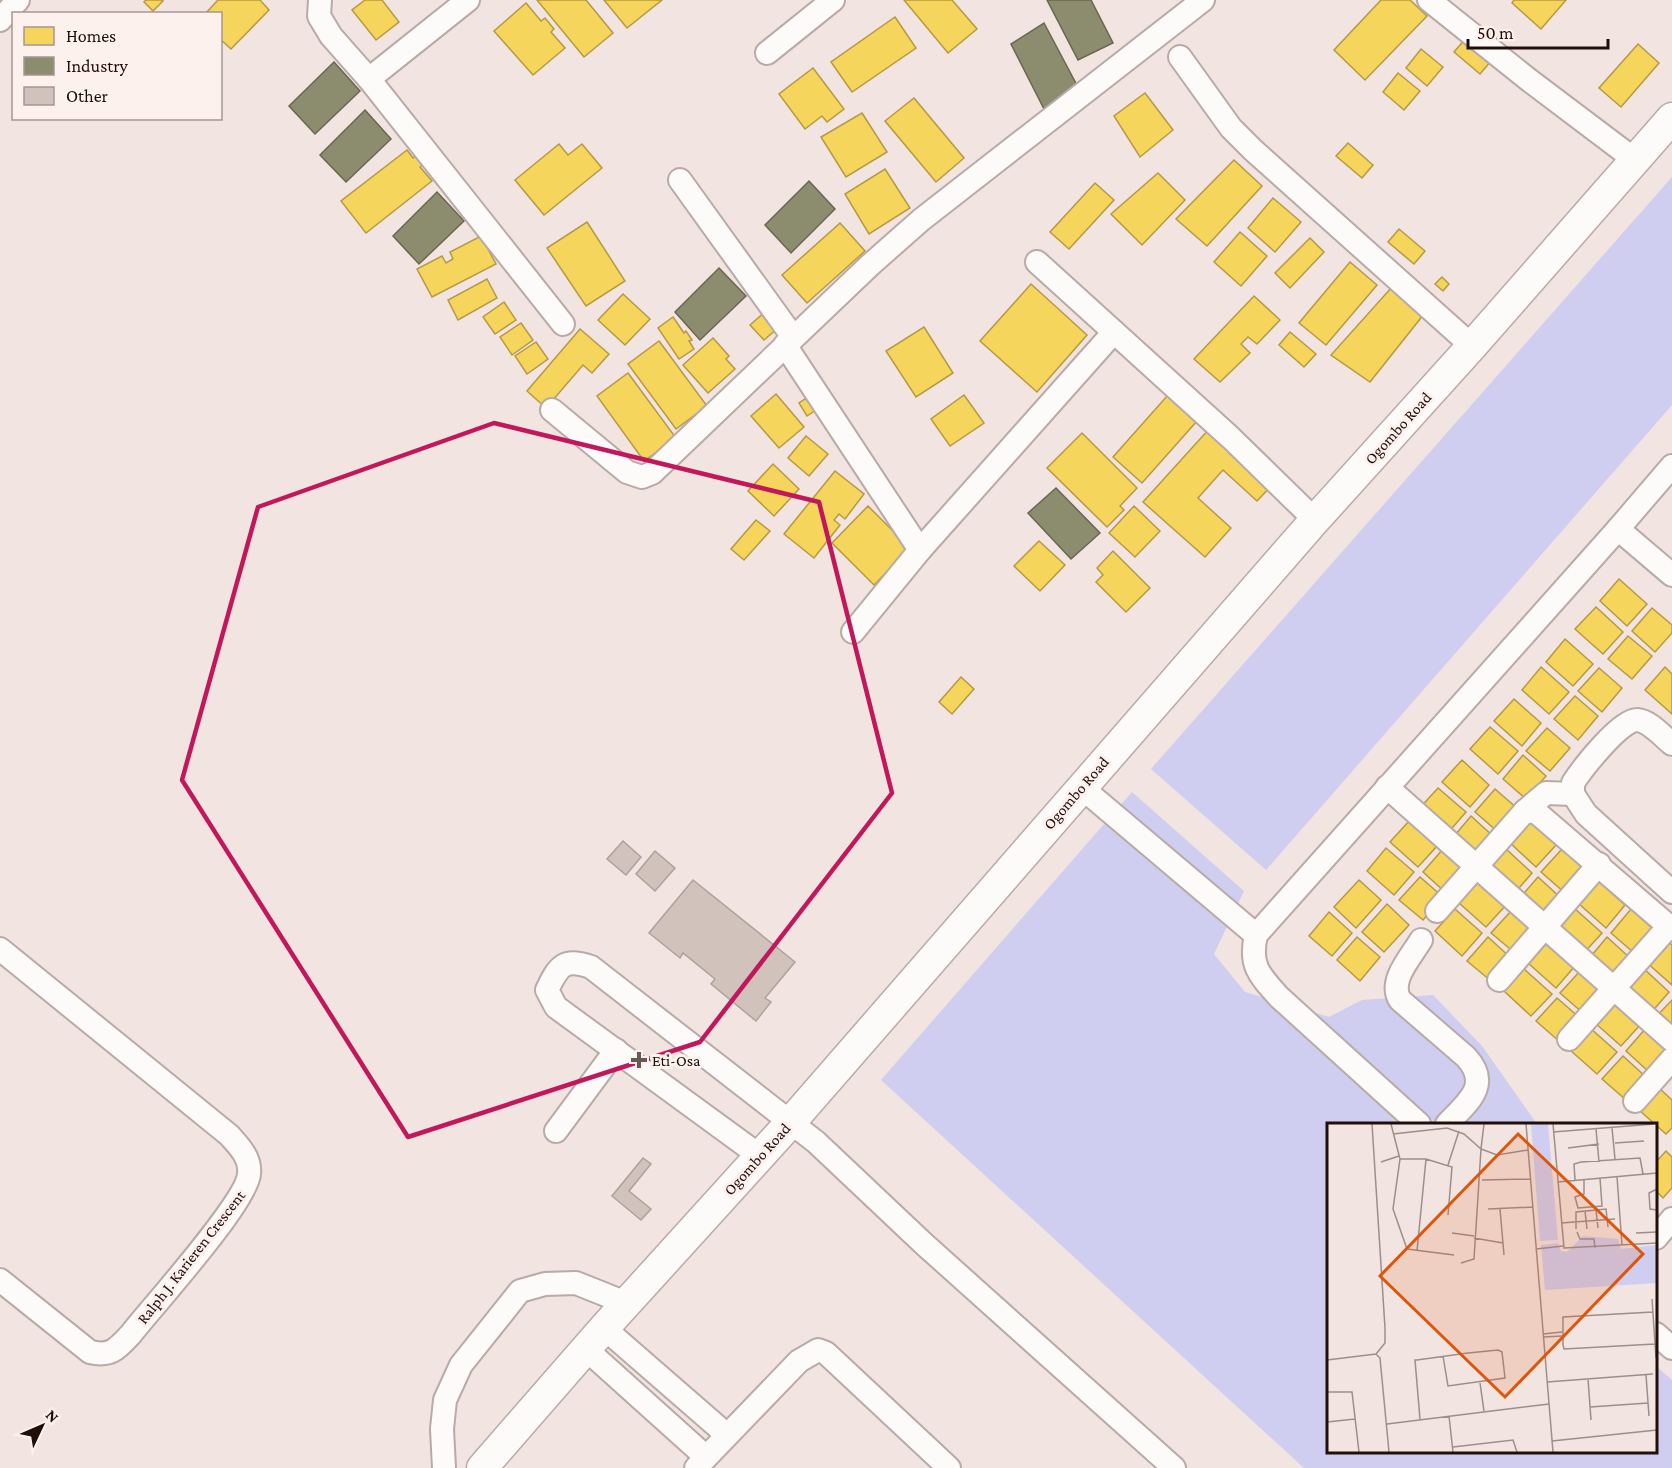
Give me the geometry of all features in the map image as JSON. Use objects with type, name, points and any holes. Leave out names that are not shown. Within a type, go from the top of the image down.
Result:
[{"type":"main road","name":"Ogombo Road","points":[[482,1468],[626,1303],[790,1123],[1315,520],[1472,346],[1672,118]]},
{"type":"street","points":[[0,20],[18,0]]},
{"type":"street","points":[[320,0],[318,11],[322,22],[564,324]]},
{"type":"street","points":[[369,80],[468,0]]},
{"type":"street","points":[[767,53],[833,0]]},
{"type":"street","points":[[552,410],[627,472],[635,476],[647,476],[921,220],[1203,0]]},
{"type":"street","points":[[1429,0],[1529,80],[1635,160]]},
{"type":"street","points":[[1180,57],[1231,128],[1253,150],[1472,346]]},
{"type":"street","points":[[680,180],[789,341],[920,550]]},
{"type":"street","points":[[1037,262],[1231,438],[1315,520]]},
{"type":"street","points":[[853,632],[920,550],[1114,332]]},
{"type":"street","points":[[1417,1123],[1279,997],[1264,980],[1254,963],[1252,952],[1256,935],[1672,466]]},
{"type":"street","points":[[1618,529],[1672,575]]},
{"type":"street","points":[[1672,744],[1647,723],[1639,720],[1625,723],[1580,771],[1573,783],[1573,794],[1587,813],[1672,892]]},
{"type":"street","points":[[1081,787],[1256,935]]},
{"type":"street","points":[[1387,787],[1672,1040]]},
{"type":"street","points":[[1437,911],[1475,865],[1525,811],[1546,793],[1573,794]]},
{"type":"street","points":[[1525,811],[1536,812],[1670,927],[1569,1039]]},
{"type":"street","points":[[1499,980],[1599,864]]},
{"type":"street","points":[[1421,940],[1400,974],[1395,989],[1396,994],[1473,1064],[1479,1078],[1477,1090],[1449,1123]]},
{"type":"street","name":"Ralph J. Karieren Crescent","points":[[0,948],[220,1127],[241,1148],[250,1173],[247,1185],[229,1213],[131,1334],[112,1352],[102,1355],[90,1352],[0,1280]]},
{"type":"street","points":[[760,1156],[556,1007],[547,990],[553,976],[565,964],[574,962],[591,967],[816,1142],[933,1251],[1174,1468]]},
{"type":"street","points":[[556,1131],[616,1050]]},
{"type":"street","points":[[1635,1101],[1672,1059]]},
{"type":"street","points":[[1657,1237],[1672,1219]]},
{"type":"street","points":[[444,1468],[442,1429],[445,1401],[461,1365],[520,1291],[545,1284],[576,1283],[626,1303]]},
{"type":"street","points":[[1657,1335],[1672,1348]]},
{"type":"street","points":[[596,1339],[727,1435]]},
{"type":"street","points":[[596,1339],[701,1463],[799,1361],[818,1350],[826,1353],[949,1468]]},
{"type":"highlighted area","points":[[494,423],[819,502],[892,793],[700,1042],[408,1137],[182,780],[258,507]]},
{"type":"shaded area","points":[[1672,177],[1672,405],[1266,870],[1151,769]]},
{"type":"shaded area","points":[[1132,792],[1244,891],[1214,954],[1245,992],[1329,1017],[1362,1000],[1433,995],[1482,1046],[1536,1123],[1327,1123],[1327,1453],[1657,1453],[1657,1367],[1672,1380],[1672,1468],[1304,1468],[881,1080]]},
{"type":"building: Homes","points":[[146,0],[163,1],[153,11],[144,2]]},
{"type":"building: Homes","points":[[218,0],[260,0],[269,10],[231,49],[222,41],[222,12],[207,12]]},
{"type":"building: Homes","points":[[365,0],[382,0],[399,22],[376,40],[352,10]]},
{"type":"building: Homes","points":[[537,0],[586,0],[613,33],[584,57]]},
{"type":"building: Homes","points":[[604,0],[662,0],[627,28]]},
{"type":"building: Homes","points":[[904,0],[952,0],[977,29],[948,53]]},
{"type":"building: Homes","points":[[1381,0],[1410,0],[1427,16],[1365,80],[1334,50]]},
{"type":"building: Homes","points":[[1514,0],[1566,0],[1541,29],[1512,3]]},
{"type":"building: Homes","points":[[526,3],[541,21],[545,18],[554,29],[551,32],[565,48],[533,75],[494,31]]},
{"type":"building: Homes","points":[[895,17],[916,48],[852,92],[831,62]]},
{"type":"building: Homes","points":[[1466,38],[1491,61],[1480,74],[1454,52]]},
{"type":"building: Homes","points":[[1638,44],[1659,63],[1621,107],[1599,88]]},
{"type":"building: Homes","points":[[1421,49],[1443,67],[1427,86],[1406,68]]},
{"type":"building: Homes","points":[[813,68],[844,109],[827,122],[822,116],[805,129],[779,94]]},
{"type":"building: Homes","points":[[1398,73],[1420,91],[1404,110],[1383,92]]},
{"type":"building: Homes","points":[[1145,93],[1173,130],[1140,157],[1114,116]]},
{"type":"building: Homes","points":[[914,98],[964,158],[936,182],[885,121]]},
{"type":"building: Homes","points":[[862,113],[887,152],[846,177],[821,137]]},
{"type":"building: Homes","points":[[1348,143],[1373,165],[1362,178],[1336,156]]},
{"type":"building: Homes","points":[[559,144],[568,155],[582,144],[602,168],[544,215],[515,180]]},
{"type":"building: Homes","points":[[407,150],[413,158],[419,153],[426,162],[420,167],[432,181],[366,233],[341,201]]},
{"type":"building: Homes","points":[[1234,160],[1262,186],[1207,246],[1176,219]]},
{"type":"building: Homes","points":[[885,169],[910,208],[869,234],[845,194]]},
{"type":"building: Homes","points":[[1158,173],[1185,200],[1142,245],[1111,214]]},
{"type":"building: Homes","points":[[1095,183],[1114,200],[1069,249],[1050,232]]},
{"type":"building: Homes","points":[[1273,198],[1301,222],[1275,252],[1248,228]]},
{"type":"building: Homes","points":[[587,222],[625,281],[586,306],[547,248]]},
{"type":"building: Homes","points":[[840,223],[865,251],[807,303],[782,275]]},
{"type":"building: Homes","points":[[1399,229],[1425,251],[1414,264],[1388,242]]},
{"type":"building: Homes","points":[[1240,232],[1267,256],[1241,286],[1214,262]]},
{"type":"building: Homes","points":[[481,236],[496,264],[432,297],[417,269],[442,256],[446,263],[453,259],[450,252]]},
{"type":"building: Homes","points":[[1310,238],[1324,252],[1290,288],[1275,273]]},
{"type":"building: Homes","points":[[1350,262],[1377,285],[1326,345],[1299,323]]},
{"type":"building: Homes","points":[[1442,277],[1449,284],[1443,291],[1435,284]]},
{"type":"building: Homes","points":[[487,279],[497,298],[458,320],[448,300]]},
{"type":"building: Homes","points":[[1031,284],[1087,335],[1037,392],[980,341]]},
{"type":"building: Homes","points":[[1392,287],[1424,314],[1370,382],[1331,355]]},
{"type":"building: Homes","points":[[623,294],[650,319],[625,345],[598,320]]},
{"type":"building: Homes","points":[[1254,296],[1280,320],[1257,344],[1248,337],[1241,344],[1250,353],[1220,382],[1194,359]]},
{"type":"building: Homes","points":[[504,302],[516,320],[495,334],[483,317]]},
{"type":"building: Homes","points":[[765,312],[778,328],[764,340],[750,325]]},
{"type":"building: Homes","points":[[673,317],[692,340],[689,341],[694,349],[679,359],[658,328]]},
{"type":"building: Homes","points":[[521,323],[533,340],[512,355],[500,337]]},
{"type":"building: Homes","points":[[924,327],[953,373],[916,397],[886,351]]},
{"type":"building: Homes","points":[[580,329],[609,354],[592,373],[583,365],[546,408],[527,391]]},
{"type":"building: Homes","points":[[1290,332],[1316,354],[1304,367],[1279,345]]},
{"type":"building: Homes","points":[[713,338],[729,356],[726,359],[735,369],[708,393],[683,365]]},
{"type":"building: Homes","points":[[659,341],[707,406],[676,429],[628,364]]},
{"type":"building: Homes","points":[[536,342],[548,359],[527,374],[515,356]]},
{"type":"building: Homes","points":[[628,373],[676,438],[644,461],[597,396]]},
{"type":"building: Homes","points":[[776,394],[804,427],[779,448],[751,416]]},
{"type":"building: Homes","points":[[964,395],[984,423],[950,446],[931,419]]},
{"type":"building: Homes","points":[[1168,395],[1197,421],[1142,483],[1113,457]]},
{"type":"building: Homes","points":[[808,397],[816,410],[807,416],[799,403]]},
{"type":"building: Homes","points":[[1210,428],[1273,484],[1257,501],[1223,470],[1198,498],[1231,528],[1205,557],[1143,502]]},
{"type":"building: Homes","points":[[1082,433],[1137,488],[1120,506],[1124,510],[1107,527],[1047,468]]},
{"type":"building: Homes","points":[[806,436],[828,454],[809,476],[788,458]]},
{"type":"building: Homes","points":[[773,464],[799,489],[774,516],[748,491]]},
{"type":"building: Homes","points":[[835,471],[864,494],[845,519],[839,514],[834,520],[840,525],[814,558],[784,534]]},
{"type":"building: Homes","points":[[868,506],[910,548],[874,585],[832,543]]},
{"type":"building: Homes","points":[[1134,506],[1160,531],[1135,557],[1109,533]]},
{"type":"building: Homes","points":[[756,520],[770,531],[744,560],[731,549]]},
{"type":"building: Homes","points":[[1039,541],[1065,565],[1040,591],[1014,566]]},
{"type":"building: Homes","points":[[1113,551],[1150,588],[1126,612],[1096,582],[1103,575],[1097,568]]},
{"type":"building: Homes","points":[[1619,579],[1647,604],[1627,626],[1600,601]]},
{"type":"building: Homes","points":[[1596,607],[1623,632],[1603,654],[1575,629]]},
{"type":"building: Homes","points":[[1652,608],[1672,625],[1672,633],[1655,652],[1632,631]]},
{"type":"building: Homes","points":[[1628,636],[1652,656],[1632,679],[1608,659]]},
{"type":"building: Homes","points":[[1565,639],[1593,664],[1573,686],[1546,662]]},
{"type":"building: Homes","points":[[1541,667],[1569,692],[1549,714],[1522,690]]},
{"type":"building: Homes","points":[[1665,667],[1672,674],[1672,714],[1645,690]]},
{"type":"building: Homes","points":[[1599,668],[1622,688],[1602,712],[1578,691]]},
{"type":"building: Homes","points":[[961,677],[974,689],[952,714],[939,702]]},
{"type":"building: Homes","points":[[1575,696],[1598,716],[1578,740],[1554,719]]},
{"type":"building: Homes","points":[[1514,699],[1541,723],[1522,746],[1494,721]]},
{"type":"building: Homes","points":[[1490,727],[1518,751],[1498,774],[1470,749]]},
{"type":"building: Homes","points":[[1547,728],[1570,748],[1550,771],[1526,751]]},
{"type":"building: Homes","points":[[1523,755],[1546,776],[1526,799],[1503,779]]},
{"type":"building: Homes","points":[[1462,760],[1489,785],[1470,807],[1442,782]]},
{"type":"building: Homes","points":[[1438,788],[1466,812],[1446,835],[1418,810]]},
{"type":"building: Homes","points":[[1495,789],[1518,809],[1498,832],[1475,812]]},
{"type":"building: Homes","points":[[1471,816],[1494,837],[1474,860],[1451,840]]},
{"type":"building: Homes","points":[[1410,820],[1438,845],[1418,867],[1390,842]]},
{"type":"building: Homes","points":[[1529,820],[1556,845],[1536,867],[1509,842]]},
{"type":"building: Homes","points":[[1386,848],[1414,872],[1394,895],[1367,871]]},
{"type":"building: Homes","points":[[1505,848],[1532,873],[1513,895],[1485,871]]},
{"type":"building: Homes","points":[[1443,849],[1467,869],[1446,893],[1423,872]]},
{"type":"building: Homes","points":[[1562,849],[1585,869],[1565,893],[1541,872]]},
{"type":"building: Homes","points":[[1420,877],[1443,897],[1423,920],[1399,900]]},
{"type":"building: Homes","points":[[1538,877],[1561,898],[1541,921],[1518,900]]},
{"type":"building: Homes","points":[[1359,880],[1381,900],[1356,928],[1334,907]]},
{"type":"building: Homes","points":[[1479,881],[1506,905],[1486,927],[1459,903]]},
{"type":"building: Homes","points":[[1598,881],[1625,905],[1606,928],[1578,903]]},
{"type":"building: Homes","points":[[1387,904],[1409,925],[1384,952],[1362,932]]},
{"type":"building: Homes","points":[[1574,908],[1602,933],[1582,955],[1554,931]]},
{"type":"building: Homes","points":[[1455,909],[1482,933],[1462,956],[1435,931]]},
{"type":"building: Homes","points":[[1631,909],[1654,930],[1634,953],[1611,933]]},
{"type":"building: Homes","points":[[1512,910],[1535,930],[1515,953],[1491,933]]},
{"type":"building: Homes","points":[[1329,912],[1352,933],[1332,956],[1309,936]]},
{"type":"building: Homes","points":[[1357,937],[1380,957],[1360,981],[1337,960]]},
{"type":"building: Homes","points":[[1488,937],[1511,958],[1491,981],[1467,961]]},
{"type":"building: Homes","points":[[1607,937],[1630,958],[1610,981],[1587,961]]},
{"type":"building: Homes","points":[[1666,940],[1672,945],[1672,985],[1646,962]]},
{"type":"building: Homes","points":[[1548,941],[1575,966],[1556,988],[1528,963]]},
{"type":"building: Homes","points":[[1642,967],[1669,992],[1650,1014],[1622,990]]},
{"type":"building: Homes","points":[[1524,969],[1552,994],[1531,1016],[1504,991]]},
{"type":"building: Homes","points":[[1581,970],[1604,990],[1584,1014],[1560,993]]},
{"type":"building: Homes","points":[[1557,998],[1580,1018],[1560,1042],[1536,1021]]},
{"type":"building: Homes","points":[[1613,999],[1641,1024],[1621,1046],[1594,1022]]},
{"type":"building: Homes","points":[[1672,1000],[1672,1035],[1654,1019]]},
{"type":"building: Homes","points":[[1589,1027],[1617,1052],[1597,1074],[1570,1050]]},
{"type":"building: Homes","points":[[1646,1028],[1670,1049],[1649,1072],[1626,1051]]},
{"type":"building: Homes","points":[[1623,1056],[1646,1077],[1626,1100],[1602,1079]]},
{"type":"building: Homes","points":[[1659,1088],[1672,1100],[1672,1128],[1666,1134],[1657,1126],[1657,1123],[1654,1123],[1639,1110]]},
{"type":"building: Homes","points":[[1666,1151],[1672,1157],[1672,1188],[1663,1198],[1657,1192],[1657,1161]]},
{"type":"building: Industry","points":[[1047,0],[1091,0],[1113,43],[1078,60]]},
{"type":"building: Industry","points":[[1044,23],[1080,91],[1044,109],[1011,44]]},
{"type":"building: Industry","points":[[334,62],[360,91],[315,134],[289,106]]},
{"type":"building: Industry","points":[[365,110],[391,139],[346,182],[320,155]]},
{"type":"building: Industry","points":[[809,181],[835,209],[791,253],[765,225]]},
{"type":"building: Industry","points":[[437,192],[464,221],[419,264],[393,236]]},
{"type":"building: Industry","points":[[719,268],[746,296],[700,340],[675,312]]},
{"type":"building: Industry","points":[[1056,488],[1100,533],[1071,559],[1028,513]]},
{"type":"building: Other","points":[[623,841],[641,857],[626,875],[607,859]]},
{"type":"building: Other","points":[[655,851],[675,868],[655,891],[636,874]]},
{"type":"building: Other","points":[[693,880],[795,962],[765,998],[771,1002],[756,1021],[711,984],[715,979],[683,953],[680,958],[649,933]]},
{"type":"building: Other","points":[[643,1158],[651,1164],[629,1191],[651,1209],[641,1220],[612,1196]]},
{"type":"place","name":"Eti-Osa","points":[[639,1060]]}]
